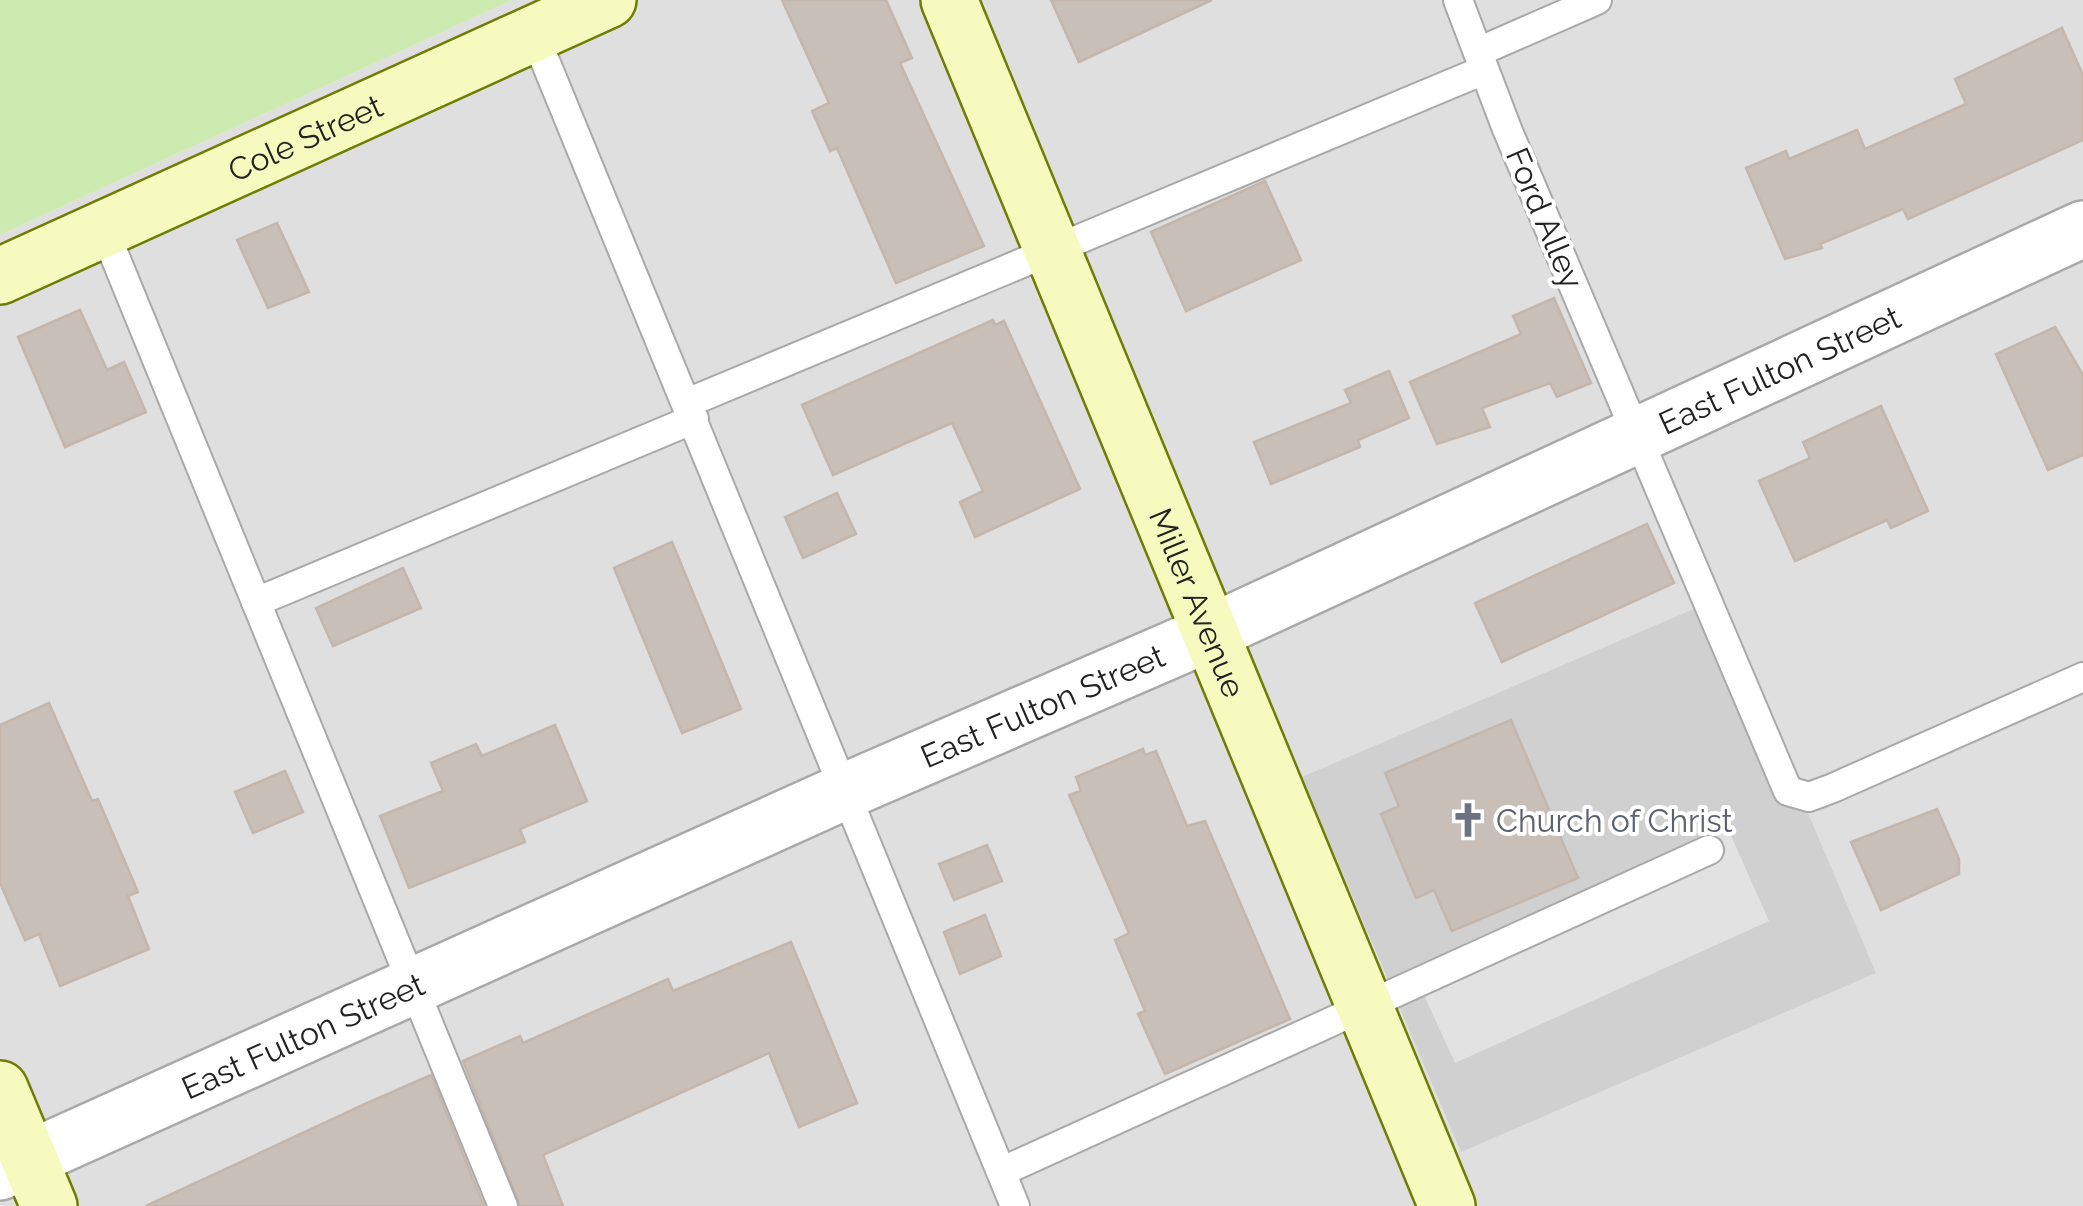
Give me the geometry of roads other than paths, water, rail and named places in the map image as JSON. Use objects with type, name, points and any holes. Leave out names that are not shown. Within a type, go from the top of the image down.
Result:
[{"type":"main road","name":"Cole Street","points":[[0,276],[608,0]]},
{"type":"main road","name":"Miller Avenue","points":[[949,0],[1447,1206]]},
{"type":"main road","points":[[0,1088],[26,1179]]},
{"type":"street","name":"East Fulton Street","points":[[26,1179],[412,986],[1210,633],[2083,229]]},
{"type":"lane","name":"Ford Alley","points":[[1458,0],[1788,791],[1808,797],[1833,788],[2083,677]]},
{"type":"lane","points":[[256,602],[1481,61],[1597,0]]},
{"type":"lane","points":[[534,34],[1016,1206]]},
{"type":"lane","points":[[104,230],[503,1206]]},
{"type":"lane","points":[[1003,1172],[1709,850]]},
{"type":"place","name":"Church of Christ","points":[[1468,820]]}]
